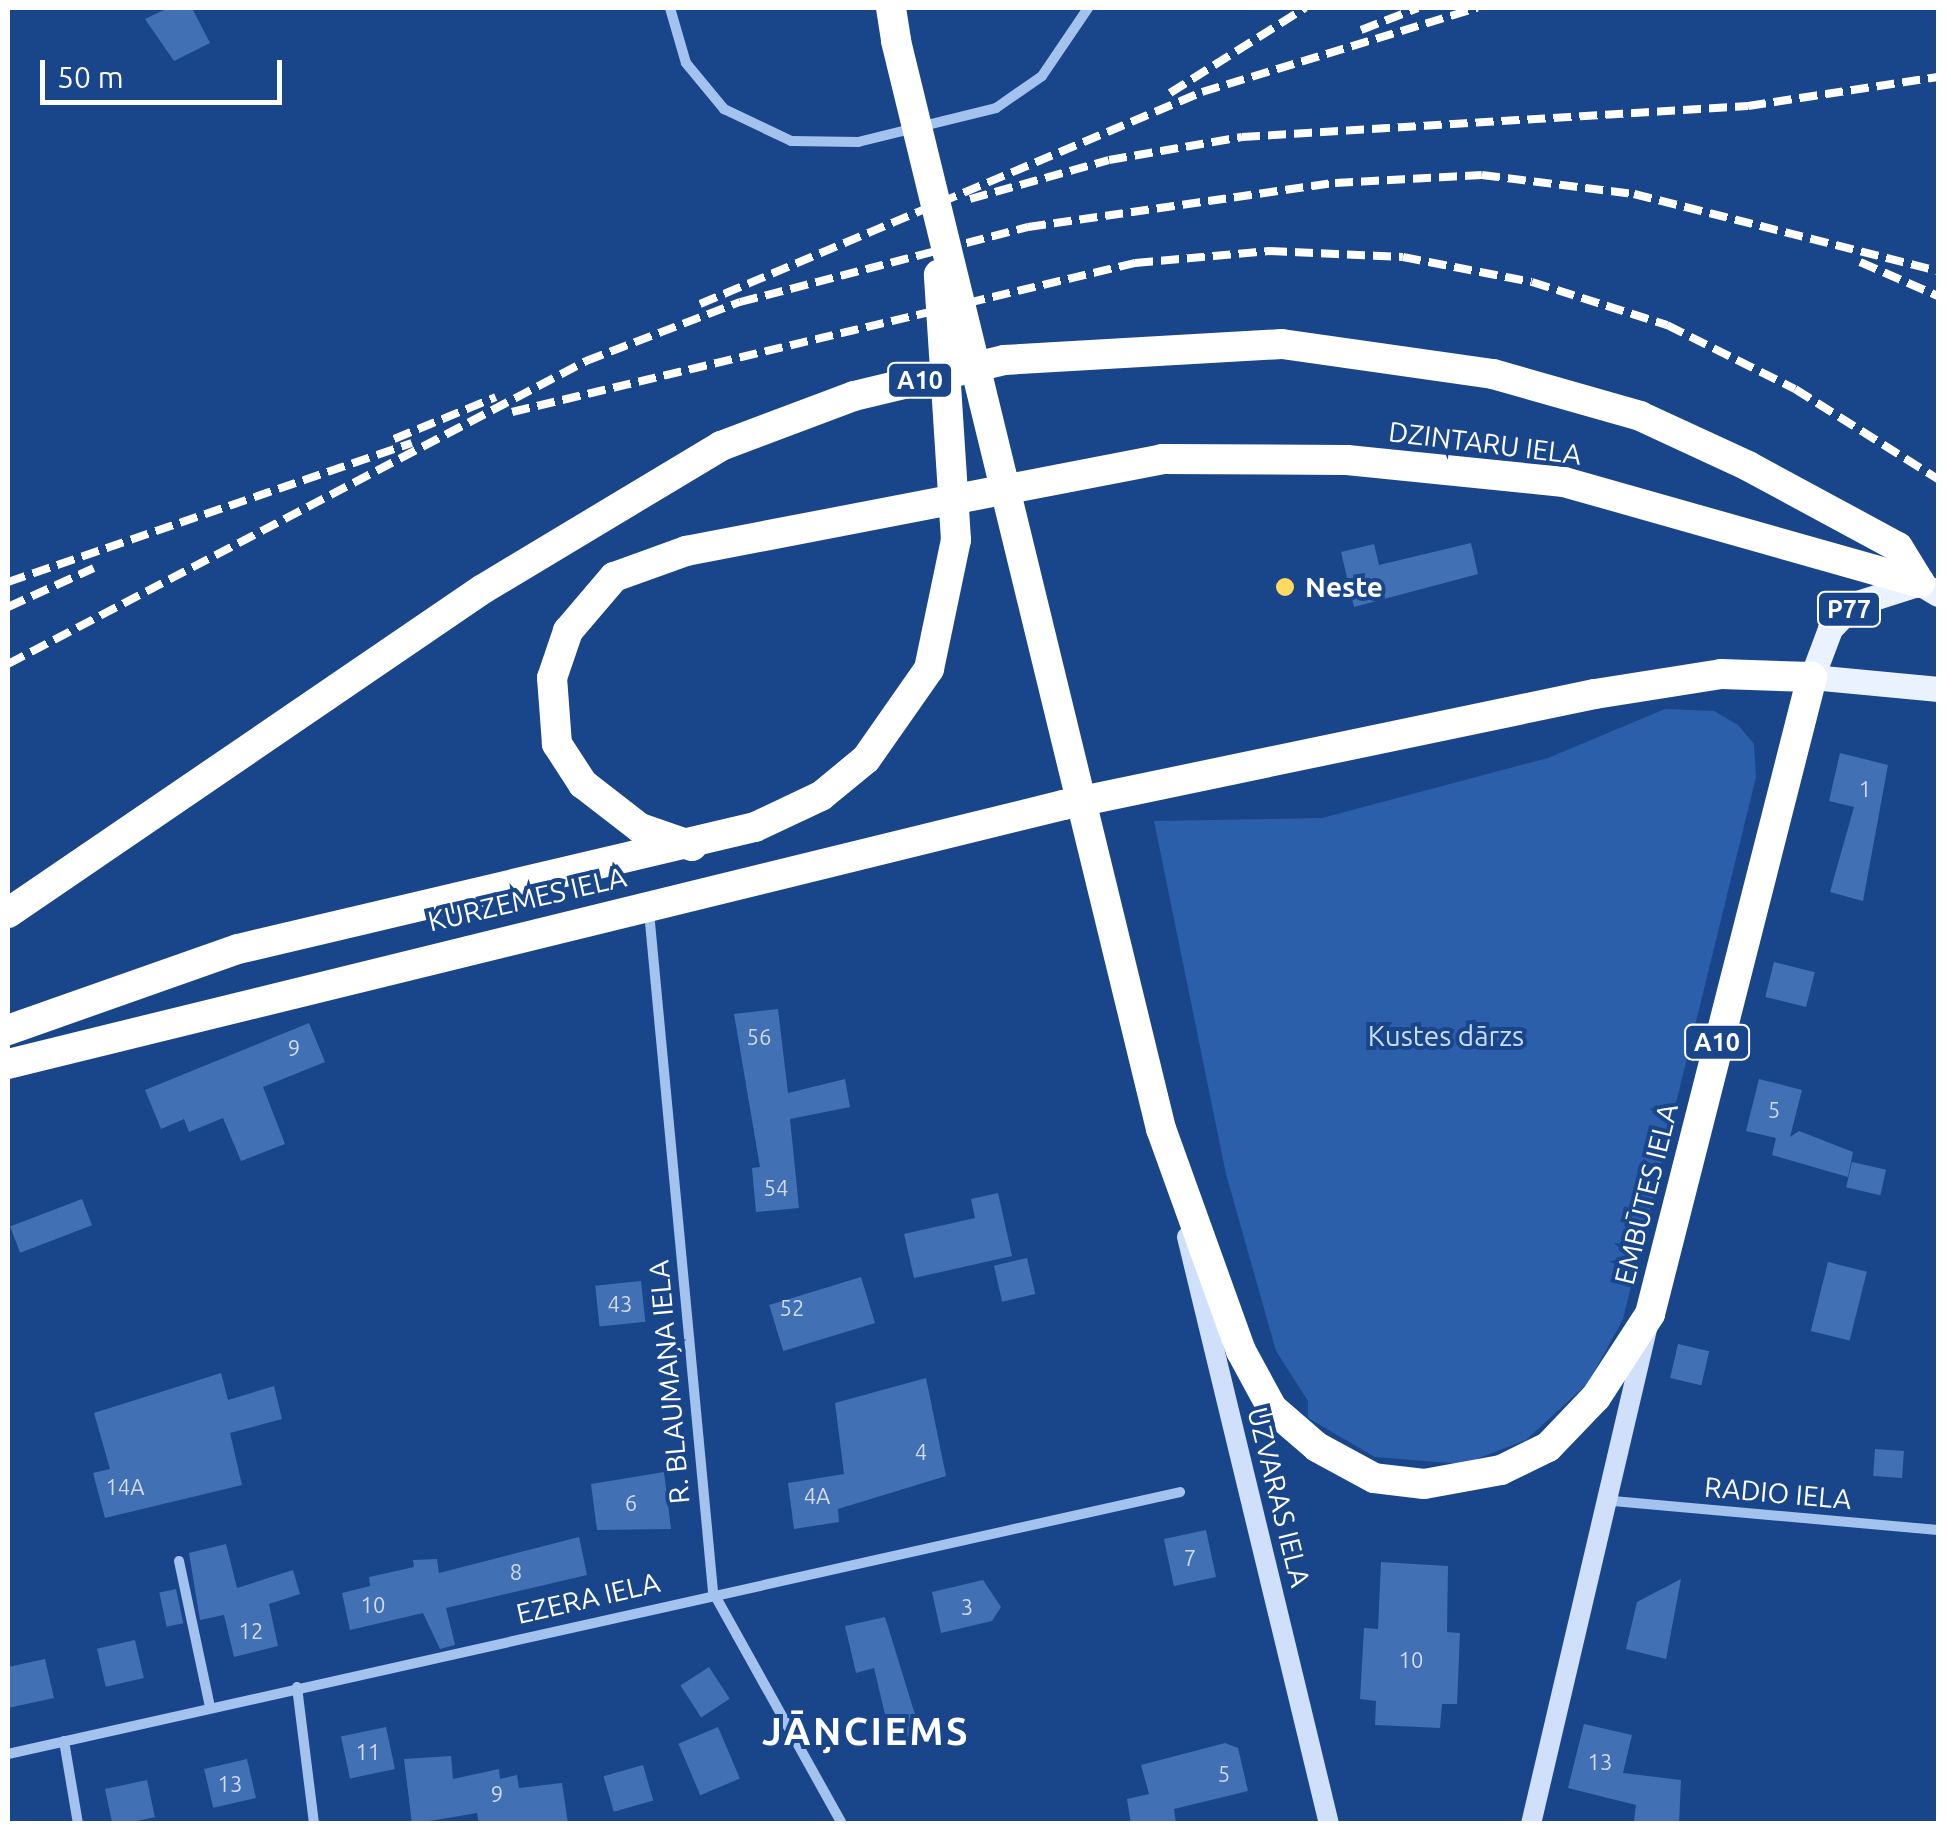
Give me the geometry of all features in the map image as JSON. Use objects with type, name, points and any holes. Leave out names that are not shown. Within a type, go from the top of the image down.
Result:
[{"type":"highway","name":"A10","points":[[892,8],[896,41],[934,202],[1174,1185],[1272,1408],[1374,1478],[1464,1480],[1548,1447],[1596,1396],[1650,1314]]},
{"type":"highway","name":"A10","points":[[8,1030],[238,950],[692,846],[756,827],[821,796],[866,760],[920,684],[948,611],[956,540],[934,202]]},
{"type":"highway","name":"A10","points":[[8,913],[484,589],[720,446],[854,396],[1004,360],[1282,344],[1493,374],[1640,416],[1748,466],[1898,548],[1929,589]]},
{"type":"highway","name":"DZINTARU IELA","points":[[692,846],[640,828],[583,784],[557,744],[552,678],[568,631],[614,577],[686,550],[1162,459],[1347,460],[1564,482],[1929,589]]},
{"type":"highway","name":"KURZEMES IELA","points":[[8,1064],[1064,805],[1595,694],[1721,674],[1812,678]]},
{"type":"highway","name":"EMBŪTES IELA","points":[[1650,1314],[1812,678]]},
{"type":"main road","name":"EMBŪTES IELA","points":[[1812,678],[1830,629],[1854,604],[1929,589]]},
{"type":"main road","points":[[1812,678],[1938,689]]},
{"type":"street","points":[[670,8],[686,64],[724,109],[791,141],[842,142],[936,128],[996,108],[1042,76],[1088,8]]},
{"type":"street","name":"R. BLAUMAŅA IELA","points":[[648,904],[713,1592],[842,1824]]},
{"type":"street","name":"UZVARAS IELA","points":[[1174,1185],[1329,1824]]},
{"type":"street","name":"EMBŪTES IELA","points":[[1531,1824],[1613,1500],[1650,1314]]},
{"type":"street","name":"EZERA IELA","points":[[8,1754],[713,1592],[1180,1492]]},
{"type":"street","name":"RADIO IELA","points":[[1613,1500],[1938,1530]]},
{"type":"street","points":[[179,1561],[210,1707]]},
{"type":"street","points":[[297,1687],[314,1824]]},
{"type":"street","points":[[64,1741],[78,1824]]},
{"type":"green space","name":"Kustes dārzs","points":[[1665,709],[1714,711],[1738,725],[1754,744],[1756,777],[1623,1319],[1588,1383],[1526,1440],[1463,1464],[1375,1457],[1308,1418],[1308,1401],[1276,1351],[1226,1174],[1154,821],[1322,818],[1548,758]]},
{"type":"building","points":[[168,8],[192,8],[210,43],[174,61],[145,19]]},
{"type":"building","points":[[1471,543],[1478,574],[1354,607],[1341,552],[1374,544],[1379,565]]},
{"type":"building","points":[[1840,753],[1888,765],[1863,901],[1830,892],[1854,807],[1829,801]]},
{"type":"building","points":[[1774,962],[1815,972],[1806,1007],[1765,997]]},
{"type":"building","points":[[778,1009],[788,1093],[845,1079],[850,1107],[790,1119],[799,1208],[756,1212],[752,1168],[760,1167],[734,1014]]},
{"type":"building","points":[[309,1023],[325,1062],[263,1087],[285,1144],[241,1161],[223,1118],[189,1132],[184,1119],[161,1129],[145,1090]]},
{"type":"building","points":[[1759,1079],[1802,1090],[1790,1137],[1799,1131],[1853,1152],[1848,1177],[1772,1155],[1776,1138],[1746,1131]]},
{"type":"building","points":[[1852,1162],[1886,1170],[1880,1195],[1846,1187]]},
{"type":"building","points":[[998,1193],[1012,1256],[914,1278],[904,1234],[975,1218],[971,1199]]},
{"type":"building","points":[[82,1199],[92,1225],[20,1253],[10,1227]]},
{"type":"building","points":[[1027,1258],[1035,1294],[1002,1302],[994,1266]]},
{"type":"building","points":[[1828,1262],[1867,1272],[1850,1341],[1811,1331]]},
{"type":"building","points":[[861,1277],[875,1323],[783,1351],[769,1305]]},
{"type":"building","points":[[641,1281],[645,1322],[600,1327],[595,1286]]},
{"type":"building","points":[[1678,1344],[1709,1351],[1701,1385],[1670,1378]]},
{"type":"building","points":[[221,1373],[228,1400],[274,1386],[282,1419],[230,1433],[242,1485],[105,1518],[93,1473],[110,1469],[94,1413]]},
{"type":"building","points":[[926,1378],[946,1476],[838,1509],[839,1522],[794,1529],[788,1483],[844,1474],[835,1403]]},
{"type":"building","points":[[1875,1449],[1904,1451],[1902,1478],[1873,1476]]},
{"type":"building","points":[[664,1472],[671,1529],[597,1530],[591,1484]]},
{"type":"building","points":[[1206,1530],[1216,1577],[1174,1586],[1164,1539]]},
{"type":"building","points":[[579,1537],[587,1575],[446,1608],[455,1645],[440,1649],[423,1613],[350,1630],[342,1593],[370,1586],[369,1577],[414,1567],[413,1560],[437,1559],[439,1573]]},
{"type":"building","points":[[226,1544],[237,1588],[293,1570],[300,1594],[269,1604],[278,1646],[234,1657],[224,1615],[200,1620],[189,1553]]},
{"type":"building","points":[[1381,1562],[1448,1566],[1447,1632],[1460,1633],[1457,1704],[1442,1704],[1440,1728],[1375,1725],[1376,1701],[1360,1699],[1364,1628],[1378,1629]]},
{"type":"building","points":[[1681,1579],[1666,1659],[1626,1649],[1637,1602]]},
{"type":"building","points":[[983,1580],[1001,1607],[992,1621],[941,1633],[932,1592]]},
{"type":"building","points":[[176,1589],[183,1623],[167,1627],[159,1593]]},
{"type":"building","points":[[885,1617],[921,1734],[892,1744],[874,1668],[856,1673],[845,1626]]},
{"type":"building","points":[[135,1640],[144,1678],[106,1687],[97,1649]]},
{"type":"building","points":[[45,1659],[54,1698],[8,1708],[8,1667]]},
{"type":"building","points":[[709,1667],[730,1699],[701,1717],[680,1686]]},
{"type":"building","points":[[1584,1724],[1632,1735],[1623,1773],[1681,1780],[1679,1824],[1634,1821],[1636,1805],[1568,1788]]},
{"type":"building","points":[[386,1727],[395,1769],[350,1779],[341,1737]]},
{"type":"building","points":[[718,1727],[740,1779],[700,1795],[678,1744]]},
{"type":"building","points":[[1225,1743],[1238,1748],[1248,1791],[1174,1809],[1176,1824],[1131,1824],[1127,1799],[1149,1794],[1141,1765]]},
{"type":"building","points":[[451,1756],[453,1779],[499,1769],[500,1779],[517,1775],[519,1788],[562,1783],[568,1824],[479,1824],[477,1813],[412,1824],[404,1759]]},
{"type":"building","points":[[247,1759],[256,1798],[213,1808],[204,1769]]},
{"type":"building","points":[[643,1765],[653,1801],[614,1812],[604,1776]]},
{"type":"building","points":[[147,1780],[155,1817],[112,1824],[105,1789]]},
{"type":"railway","points":[[1170,93],[1305,8]]},
{"type":"railway","points":[[1361,30],[1418,8]]},
{"type":"railway","points":[[700,304],[1202,92],[1477,8]]},
{"type":"railway","points":[[970,199],[1109,160],[1242,137],[1748,106],[1938,77]]},
{"type":"railway","points":[[8,664],[586,361],[740,302],[1028,227],[1335,183],[1482,175],[1634,194],[1938,271]]},
{"type":"railway","points":[[512,412],[1135,263],[1269,251],[1403,257],[1532,282],[1667,325],[1795,389],[1938,479]]},
{"type":"railway","points":[[1860,262],[1938,296]]},
{"type":"railway","points":[[394,439],[496,397]]},
{"type":"railway","points":[[8,582],[412,443]]},
{"type":"railway","points":[[8,607],[94,568]]},
{"type":"place","name":"Neste","points":[[1285,587]]},
{"type":"district","name":"JĀŅCIEMS","points":[[866,1732]]}]
